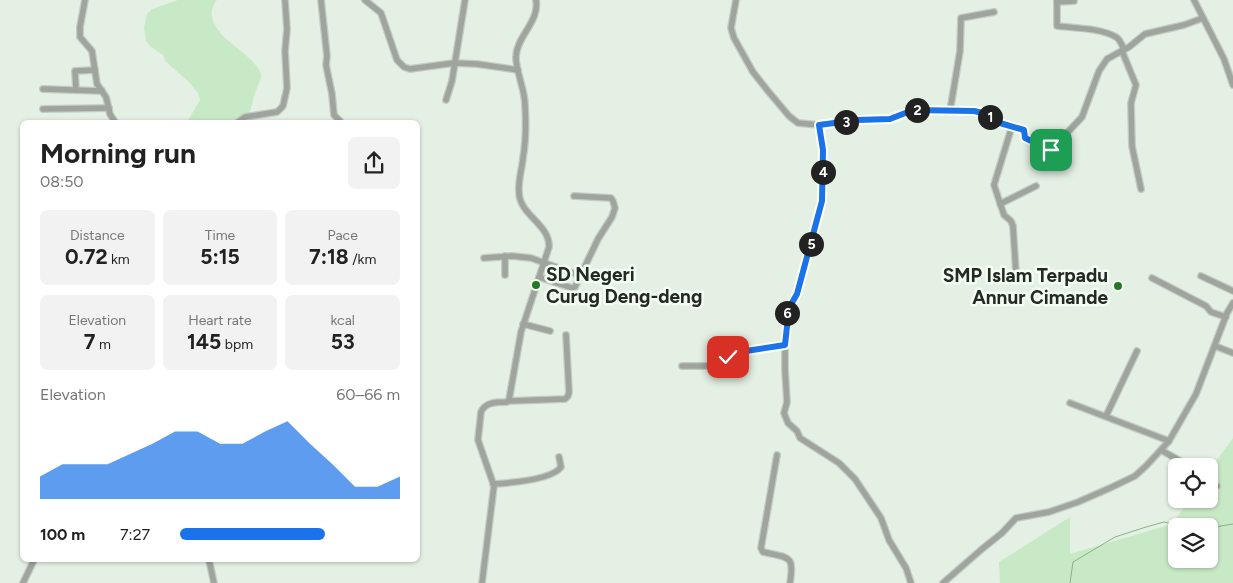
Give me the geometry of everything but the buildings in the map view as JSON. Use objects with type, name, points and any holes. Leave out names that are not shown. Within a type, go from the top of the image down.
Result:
[{"type":"street","points":[[85,0],[79,33],[92,51],[97,84],[107,100],[110,114],[114,120]]},
{"type":"street","points":[[241,120],[245,117],[277,112],[282,108],[287,88],[285,0]]},
{"type":"street","points":[[321,0],[326,65],[334,115],[339,120]]},
{"type":"street","points":[[365,0],[381,13],[395,55],[399,63],[404,67],[410,69],[454,63],[477,64],[518,70]]},
{"type":"street","points":[[446,100],[452,81],[465,0]]},
{"type":"street","points":[[508,401],[516,352],[523,324],[549,247],[548,237],[524,208],[519,194],[519,179],[524,156],[525,97],[516,54],[536,13],[536,0]]},
{"type":"street","points":[[736,0],[732,34],[754,72],[792,120],[802,125],[890,119],[913,110],[980,112],[1000,123],[1024,131],[1025,138],[1048,150],[1053,150],[1079,122],[1085,113],[1102,64],[1111,56],[1145,34],[1184,25],[1203,18]]},
{"type":"street","points":[[1194,0],[1224,59],[1233,85]]},
{"type":"street","points":[[1074,1],[1057,1],[1057,26],[1083,28],[1114,36],[1119,40],[1136,85],[1131,103],[1132,146],[1140,190]]},
{"type":"street","points":[[950,111],[960,51],[961,20],[963,17],[994,12]]},
{"type":"street","points":[[76,90],[75,71],[95,70]]},
{"type":"street","points":[[43,89],[102,91]]},
{"type":"street","points":[[43,109],[108,108]]},
{"type":"street","points":[[819,125],[823,150],[822,201],[797,294],[789,308],[785,345],[787,402],[784,413],[786,420],[797,431],[800,438],[839,463],[855,478],[878,514],[889,540],[906,568],[911,583]]},
{"type":"street","points":[[1012,126],[994,185],[1005,217],[1013,226],[1016,273]]},
{"type":"street","points":[[1000,204],[1036,186]]},
{"type":"street","points":[[539,277],[574,288],[590,254],[612,217],[615,208],[611,198],[574,196]]},
{"type":"street","points":[[505,256],[505,275]]},
{"type":"street","points":[[484,258],[505,256],[531,258],[581,276]]},
{"type":"street","points":[[1201,276],[1233,291]]},
{"type":"street","points":[[1152,278],[1206,306],[1211,312],[1226,317]]},
{"type":"street","points":[[947,582],[1016,518],[1049,512],[1135,476],[1169,441],[1196,394],[1233,303]]},
{"type":"street","points":[[523,324],[550,331]]},
{"type":"street","points":[[482,583],[493,498],[493,484],[479,442],[481,412],[488,404],[565,398],[568,396],[566,334]]},
{"type":"street","points":[[682,366],[708,366],[721,359],[746,351],[785,345]]},
{"type":"street","points":[[1215,346],[1233,353]]},
{"type":"street","points":[[1106,416],[1137,352]]},
{"type":"street","points":[[1070,403],[1169,441]]},
{"type":"street","points":[[1161,450],[1175,458]]},
{"type":"street","points":[[777,455],[761,548],[763,552],[785,557],[791,562],[793,568],[790,583]]},
{"type":"street","points":[[493,484],[528,480],[556,472],[561,467],[560,457]]},
{"type":"street","points":[[23,583],[33,562]]},
{"type":"street","points":[[209,562],[214,583]]},
{"type":"green space","points":[[178,0],[217,0],[212,10],[212,19],[217,28],[223,36],[256,65],[261,75],[245,120],[188,120],[200,100],[198,93],[189,82],[166,62],[163,55],[146,41],[144,28],[147,14],[152,9]]},
{"type":"green space","points":[[1233,438],[1233,583],[1000,583],[999,562],[1070,517],[1070,554],[1168,525],[1168,568],[1218,568],[1218,518],[1176,518],[1184,508],[1218,508],[1218,459]]},
{"type":"waterway","points":[[1070,583],[1073,562],[1115,537],[1164,522],[1168,523]]},
{"type":"waterway","points":[[1218,526],[1233,524]]},
{"type":"place","name":"SD Negeri Curug Deng-deng","points":[[536,285]]},
{"type":"place","name":"SMP Islam Terpadu Annur Cimande","points":[[1118,286]]},
{"type":"route","points":[[728,357],[764,347],[785,345],[789,308],[797,294],[822,201],[823,150],[819,125],[857,120],[884,120],[896,118],[907,111],[913,110],[974,111],[983,113],[1000,123],[1024,130],[1025,138],[1051,150]]}]
